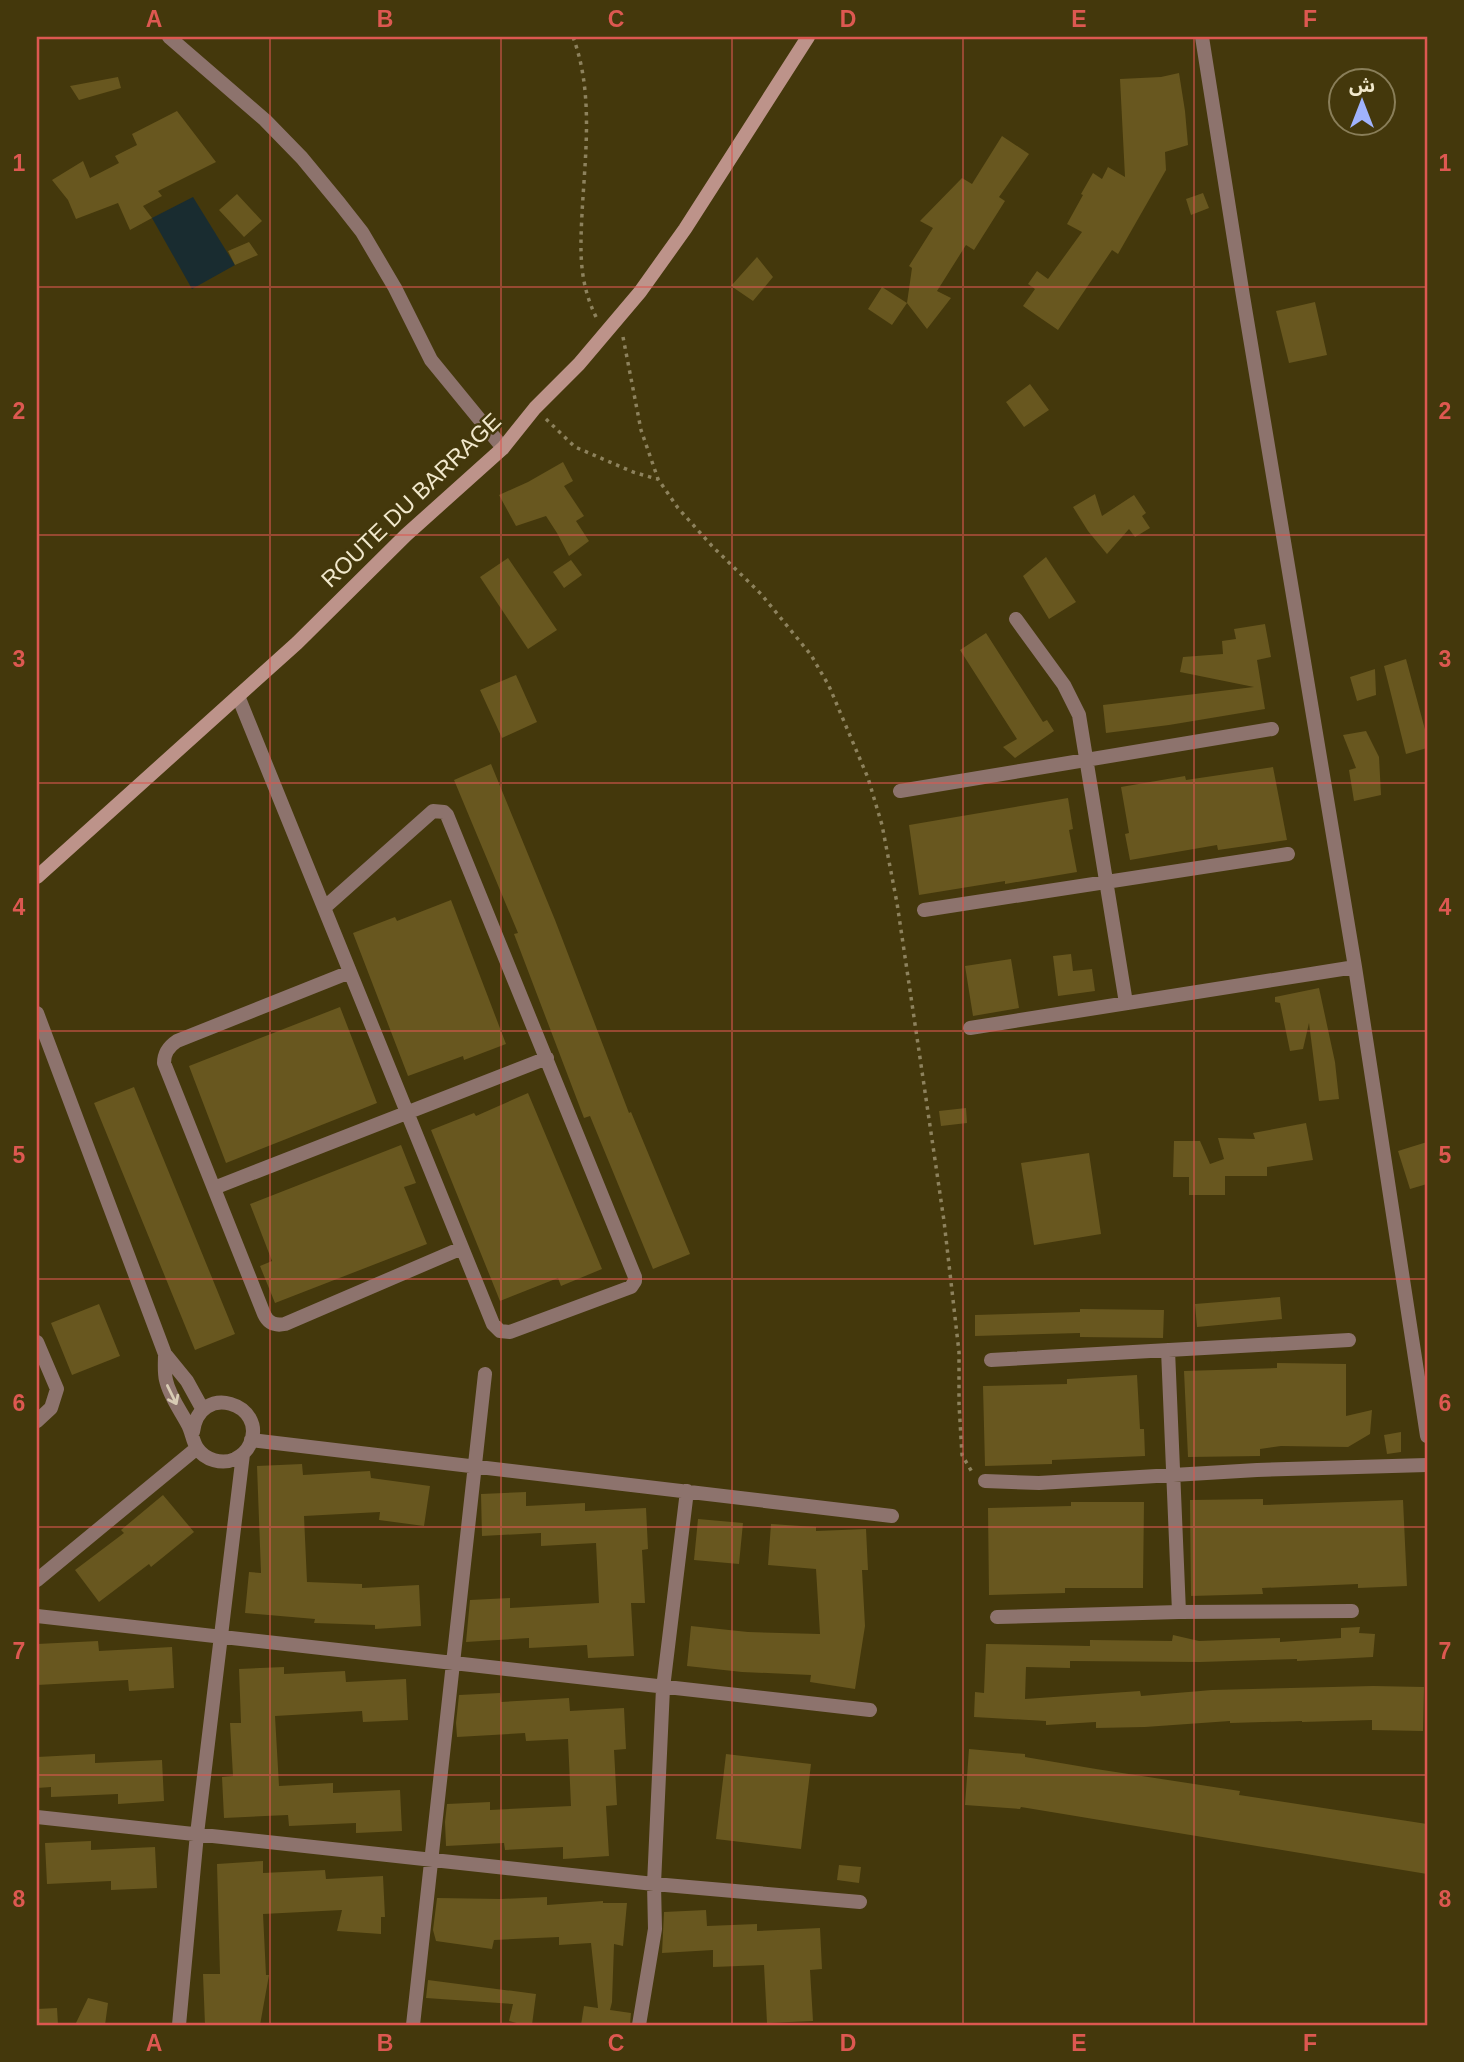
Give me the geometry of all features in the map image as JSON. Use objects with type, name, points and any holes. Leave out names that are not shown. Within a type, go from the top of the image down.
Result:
[{"type":"main road","name":"ROUTE DU BARRAGE","points":[[37,877],[297,643],[406,535],[503,448],[535,408],[579,364],[640,292],[685,229],[808,37]]},
{"type":"street","points":[[169,37],[265,120],[302,158],[340,204],[362,232],[395,288],[431,360],[503,448]]},
{"type":"street","points":[[1202,37],[1356,967],[1427,1436]]},
{"type":"street","points":[[1016,619],[1064,685],[1079,715],[1126,1003]]},
{"type":"street","points":[[238,696],[324,908],[407,1112],[462,1248],[493,1324],[500,1331],[510,1332],[631,1287],[635,1281],[633,1272],[450,818],[444,812],[433,811],[324,908]]},
{"type":"street","points":[[900,791],[1272,729]]},
{"type":"street","points":[[924,910],[1288,854]]},
{"type":"street","points":[[970,1028],[1356,967]]},
{"type":"street","points":[[350,972],[177,1041],[166,1051],[164,1063],[264,1314],[270,1322],[285,1324],[462,1248]]},
{"type":"street","points":[[37,1013],[166,1353],[203,1409]]},
{"type":"street","points":[[214,1188],[547,1058]]},
{"type":"street","points":[[990,1360],[1349,1340]]},
{"type":"street","points":[[37,1342],[57,1389],[51,1408],[37,1421]]},
{"type":"street","points":[[1168,1350],[1179,1612]]},
{"type":"street","points":[[166,1353],[168,1388],[192,1432],[197,1448],[210,1459],[219,1461],[236,1459],[243,1454]]},
{"type":"street","points":[[413,2025],[485,1374]]},
{"type":"street","points":[[179,2025],[197,1834],[243,1454],[251,1440],[251,1423],[242,1409],[235,1404],[218,1402],[203,1409],[192,1432]]},
{"type":"street","points":[[251,1440],[892,1516]]},
{"type":"street","points":[[37,1580],[197,1448]]},
{"type":"street","points":[[985,1481],[1039,1483],[1427,1465]]},
{"type":"street","points":[[639,2025],[655,1929],[654,1884],[663,1688],[687,1491]]},
{"type":"street","points":[[997,1618],[1179,1612],[1352,1611]]},
{"type":"street","points":[[37,1616],[870,1710]]},
{"type":"street","points":[[37,1817],[654,1884],[860,1902]]},
{"type":"path","points":[[573,37],[580,61],[586,102],[581,266],[589,301],[605,333]]},
{"type":"path","points":[[620,316],[641,430],[658,479],[678,508],[712,547],[761,594],[811,655],[829,685],[868,778],[882,825],[897,903],[944,1221],[959,1352],[962,1455],[971,1471],[985,1481]]},
{"type":"path","points":[[535,408],[575,447],[633,472],[658,479]]},
{"type":"water","points":[[193,197],[235,265],[192,289],[152,218]]},
{"type":"building","points":[[1179,73],[1188,145],[1165,152],[1166,170],[1118,254],[1112,250],[1058,330],[1023,306],[1035,289],[1028,284],[1037,271],[1048,279],[1082,232],[1067,224],[1093,173],[1102,179],[1108,167],[1125,177],[1120,79],[1161,77]]},
{"type":"building","points":[[118,77],[121,88],[79,100],[70,86]]},
{"type":"building","points":[[177,111],[216,162],[158,191],[162,196],[143,206],[152,218],[130,230],[118,203],[76,219],[68,200],[52,180],[83,161],[90,178],[119,163],[115,156],[137,145],[132,134]]},
{"type":"building","points":[[1002,136],[1029,154],[999,197],[1005,201],[974,250],[966,245],[937,291],[951,298],[927,329],[907,303],[912,268],[909,266],[933,228],[920,221],[962,178],[972,184]]},
{"type":"building","points":[[1203,193],[1209,208],[1191,215],[1186,199]]},
{"type":"building","points":[[237,194],[262,221],[244,237],[219,210]]},
{"type":"building","points":[[249,242],[258,255],[235,265],[228,251]]},
{"type":"building","points":[[757,257],[773,277],[753,301],[731,286]]},
{"type":"building","points":[[882,287],[907,303],[892,325],[868,309]]},
{"type":"building","points":[[1315,302],[1327,355],[1289,363],[1276,311]]},
{"type":"building","points":[[1030,384],[1049,410],[1024,427],[1006,402]]},
{"type":"building","points":[[563,462],[573,481],[564,486],[584,516],[576,521],[589,541],[569,556],[546,516],[516,526],[499,495]]},
{"type":"building","points":[[1095,494],[1102,516],[1134,495],[1146,513],[1142,516],[1150,528],[1135,537],[1129,529],[1107,554],[1073,507]]},
{"type":"building","points":[[1046,557],[1076,602],[1049,619],[1023,576]]},
{"type":"building","points":[[508,558],[557,630],[528,649],[480,577]]},
{"type":"building","points":[[571,560],[582,575],[564,588],[553,572]]},
{"type":"building","points":[[1265,624],[1271,657],[1257,660],[1265,709],[1106,733],[1103,705],[1254,687],[1180,672],[1183,657],[1223,654],[1222,641],[1236,639],[1234,629]]},
{"type":"building","points":[[986,633],[1043,722],[1047,720],[1054,731],[1015,758],[1003,747],[1017,739],[960,650]]},
{"type":"building","points":[[1406,659],[1427,737],[1427,748],[1406,754],[1384,666]]},
{"type":"building","points":[[1375,669],[1376,695],[1357,701],[1350,677]]},
{"type":"building","points":[[516,675],[537,722],[502,738],[480,690]]},
{"type":"building","points":[[1366,731],[1379,757],[1381,795],[1354,801],[1349,770],[1356,768],[1343,735]]},
{"type":"building","points":[[491,764],[555,920],[629,1113],[631,1112],[690,1254],[653,1269],[590,1116],[584,1118],[514,934],[518,933],[454,780]]},
{"type":"building","points":[[1273,767],[1287,840],[1218,850],[1217,845],[1130,860],[1125,834],[1129,833],[1121,787],[1185,776],[1186,780]]},
{"type":"building","points":[[1068,798],[1073,829],[1069,830],[1077,872],[919,895],[909,825]]},
{"type":"building","points":[[451,900],[506,1044],[464,1060],[463,1056],[408,1076],[353,933],[395,917],[397,921]]},
{"type":"building","points":[[1071,954],[1073,971],[1092,969],[1095,991],[1058,996],[1053,956]]},
{"type":"building","points":[[1011,959],[1019,1008],[973,1016],[965,966]]},
{"type":"building","points":[[1319,988],[1335,1062],[1339,1099],[1319,1101],[1309,1023],[1303,1049],[1290,1051],[1280,1003],[1275,1002],[1275,997]]},
{"type":"building","points":[[340,1007],[377,1103],[226,1163],[189,1066]]},
{"type":"building","points":[[134,1087],[235,1334],[195,1350],[94,1103]]},
{"type":"building","points":[[528,1093],[602,1269],[561,1286],[558,1278],[500,1301],[431,1130],[474,1113],[476,1116]]},
{"type":"building","points":[[966,1108],[967,1123],[941,1126],[939,1111]]},
{"type":"building","points":[[1306,1123],[1313,1160],[1267,1167],[1267,1176],[1225,1176],[1225,1195],[1189,1195],[1189,1177],[1173,1177],[1174,1141],[1200,1141],[1210,1164],[1224,1159],[1218,1138],[1255,1139],[1253,1133]]},
{"type":"building","points":[[1427,1142],[1427,1184],[1410,1189],[1398,1151]]},
{"type":"building","points":[[401,1145],[416,1183],[404,1187],[427,1244],[275,1303],[260,1266],[272,1261],[250,1204]]},
{"type":"building","points":[[1089,1153],[1101,1234],[1034,1245],[1021,1163]]},
{"type":"building","points":[[1280,1297],[1282,1319],[1197,1327],[1195,1304]]},
{"type":"building","points":[[99,1304],[120,1356],[72,1375],[51,1323]]},
{"type":"building","points":[[1080,1309],[1164,1310],[1163,1338],[1080,1337],[1080,1333],[975,1336],[975,1315],[1080,1312]]},
{"type":"building","points":[[1277,1363],[1346,1364],[1346,1416],[1372,1410],[1370,1434],[1348,1447],[1281,1446],[1260,1449],[1260,1456],[1188,1457],[1184,1371],[1277,1368]]},
{"type":"building","points":[[1137,1375],[1140,1429],[1144,1429],[1145,1456],[1052,1460],[1052,1464],[985,1466],[983,1386],[1067,1384],[1067,1379]]},
{"type":"building","points":[[1401,1432],[1401,1452],[1387,1454],[1384,1435]]},
{"type":"building","points":[[302,1464],[303,1475],[370,1471],[371,1478],[430,1486],[424,1526],[379,1520],[380,1512],[304,1516],[307,1582],[362,1584],[362,1588],[419,1585],[421,1626],[375,1629],[375,1625],[314,1623],[315,1619],[245,1613],[249,1572],[261,1573],[257,1466]]},
{"type":"building","points":[[526,1492],[526,1506],[585,1503],[585,1511],[646,1508],[648,1549],[642,1550],[645,1603],[631,1603],[634,1656],[588,1658],[587,1645],[529,1648],[529,1638],[466,1642],[470,1600],[510,1598],[510,1608],[599,1603],[596,1543],[541,1546],[541,1533],[482,1536],[481,1494]]},
{"type":"building","points":[[163,1495],[194,1532],[151,1567],[149,1564],[99,1602],[75,1570],[124,1533],[121,1530]]},
{"type":"building","points":[[1263,1499],[1263,1505],[1403,1500],[1407,1586],[1358,1588],[1358,1584],[1262,1588],[1263,1594],[1191,1596],[1190,1500]]},
{"type":"building","points":[[1071,1502],[1144,1502],[1143,1588],[1065,1588],[1065,1593],[989,1595],[988,1508],[1071,1506]]},
{"type":"building","points":[[698,1519],[743,1523],[739,1564],[694,1560]]},
{"type":"building","points":[[771,1524],[816,1527],[816,1531],[866,1529],[868,1570],[862,1570],[865,1626],[855,1689],[810,1682],[811,1675],[687,1666],[691,1626],[748,1632],[820,1634],[816,1569],[768,1565]]},
{"type":"building","points":[[1360,1627],[1359,1633],[1375,1634],[1373,1657],[1297,1661],[1070,1661],[1070,1668],[1026,1667],[1025,1699],[1140,1691],[1141,1696],[1212,1690],[1424,1687],[1423,1731],[1372,1730],[1372,1720],[1230,1721],[1096,1728],[1096,1722],[1046,1725],[1046,1721],[974,1717],[975,1692],[984,1693],[986,1644],[1090,1646],[1090,1640],[1172,1641],[1173,1635],[1199,1641],[1280,1638],[1280,1642],[1341,1638],[1341,1628]]},
{"type":"building","points":[[98,1641],[99,1651],[172,1647],[174,1688],[129,1691],[128,1680],[37,1685],[37,1644]]},
{"type":"building","points":[[284,1667],[284,1674],[345,1671],[346,1682],[406,1679],[408,1720],[363,1722],[362,1711],[275,1716],[279,1786],[333,1783],[333,1793],[400,1790],[402,1831],[356,1833],[356,1823],[289,1826],[288,1815],[224,1818],[222,1777],[233,1776],[230,1723],[241,1723],[239,1669]]},
{"type":"building","points":[[500,1693],[501,1702],[569,1698],[570,1711],[624,1708],[626,1749],[614,1750],[617,1805],[606,1806],[609,1856],[563,1859],[563,1847],[505,1850],[504,1843],[446,1846],[447,1804],[490,1802],[490,1810],[571,1806],[568,1739],[526,1741],[525,1733],[457,1737],[459,1695]]},
{"type":"building","points":[[969,1749],[1025,1754],[1025,1757],[1240,1791],[1239,1795],[1427,1824],[1427,1874],[1021,1807],[965,1805]]},
{"type":"building","points":[[95,1754],[95,1763],[162,1760],[164,1801],[118,1804],[118,1794],[51,1797],[51,1787],[37,1788],[37,1757]]},
{"type":"building","points":[[726,1754],[811,1764],[801,1849],[716,1839]]},
{"type":"building","points":[[91,1841],[91,1850],[155,1847],[157,1888],[111,1890],[111,1881],[47,1884],[45,1843]]},
{"type":"building","points":[[263,1861],[263,1873],[325,1870],[326,1879],[383,1876],[385,1917],[381,1917],[381,1934],[337,1931],[342,1910],[263,1914],[266,1975],[269,1975],[260,2025],[205,2025],[203,1974],[220,1974],[217,1864]]},
{"type":"building","points":[[839,1865],[861,1867],[859,1883],[837,1880]]},
{"type":"building","points":[[547,1897],[547,1905],[603,1901],[627,1903],[623,1946],[614,1944],[610,2010],[631,2013],[630,2025],[581,2025],[584,2006],[598,2008],[591,1943],[559,1945],[559,1937],[494,1940],[492,1949],[436,1941],[433,1930],[437,1898]]},
{"type":"building","points":[[706,1910],[707,1926],[757,1924],[757,1931],[820,1928],[822,1969],[810,1970],[813,2021],[767,2023],[764,1965],[713,1967],[713,1950],[662,1953],[664,1912]]},
{"type":"building","points":[[428,1980],[536,1994],[532,2025],[509,2021],[513,2004],[426,1998]]},
{"type":"building","points":[[88,1998],[108,2003],[105,2025],[75,2025]]},
{"type":"building","points":[[57,2008],[58,2025],[37,2025],[37,2009]]}]
